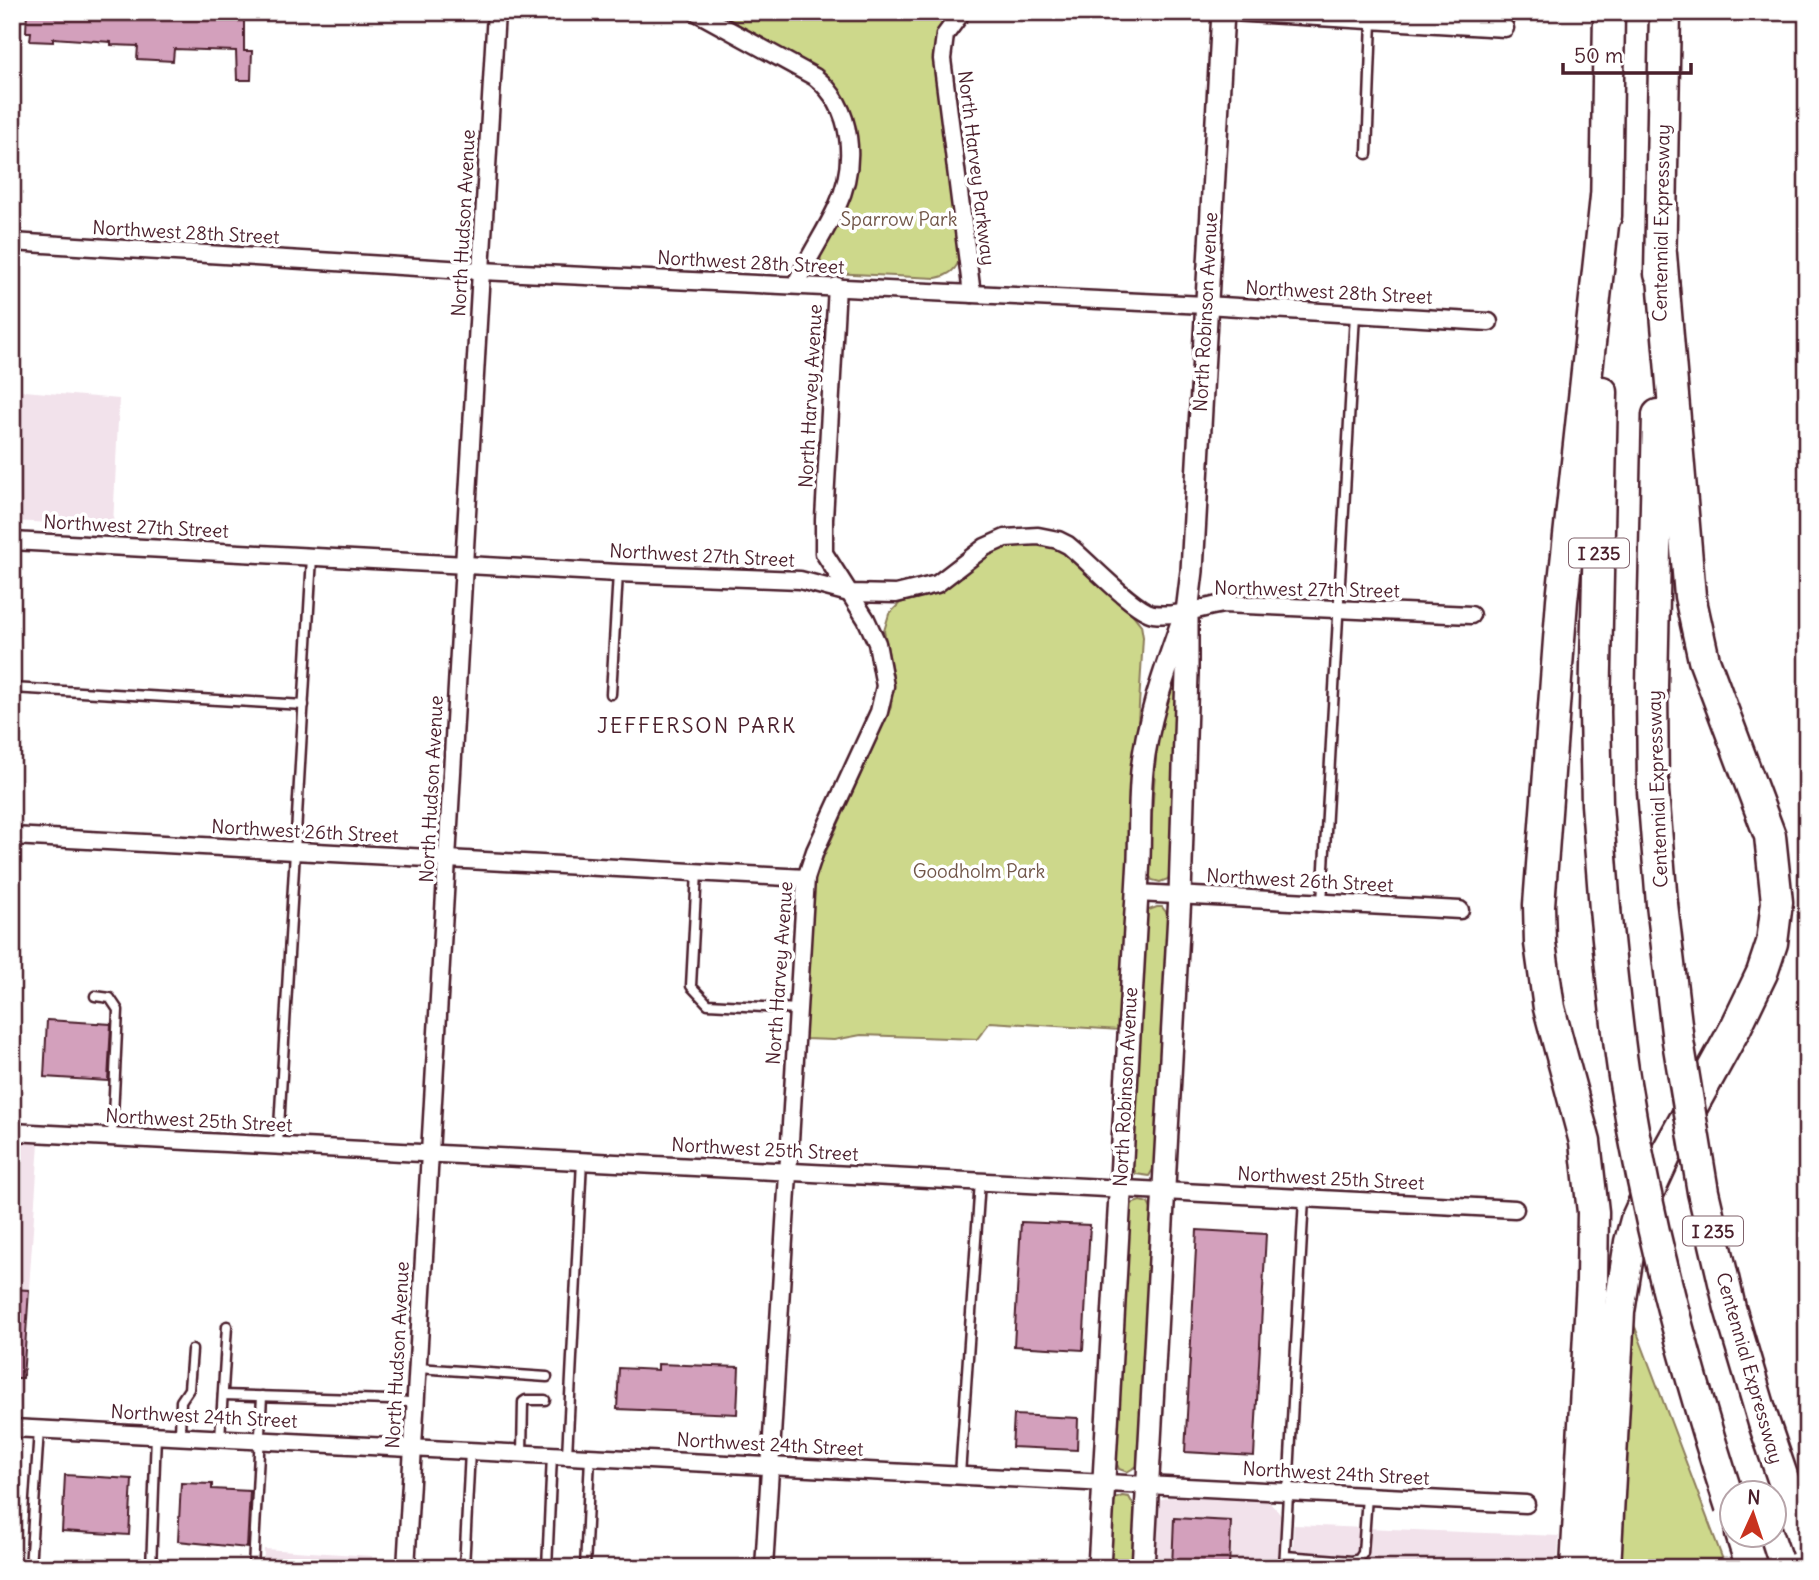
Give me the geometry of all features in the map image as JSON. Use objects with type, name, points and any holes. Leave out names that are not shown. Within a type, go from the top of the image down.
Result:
[{"type":"highway","name":"I 235","points":[[1609,12],[1595,712],[1597,803],[1605,909],[1625,1084],[1645,1186],[1674,1312],[1722,1478]]},
{"type":"highway","name":"Centennial Expressway","points":[[1665,12],[1652,686],[1653,791],[1662,904],[1678,1041],[1703,1192],[1730,1308],[1807,1549]]},
{"type":"highway","points":[[1576,1568],[1592,1280],[1593,1212],[1586,1142],[1549,1008],[1540,943],[1539,905],[1562,600],[1606,197]]},
{"type":"highway","points":[[1605,1568],[1619,1312],[1630,1242],[1636,1220],[1667,1152],[1762,973],[1772,943],[1777,902],[1770,836],[1704,660],[1690,596],[1661,254]]},
{"type":"highway","points":[[1745,1548],[1752,1568]]},
{"type":"street","name":"North Hudson Avenue","points":[[406,1568],[496,12]]},
{"type":"street","points":[[696,12],[815,77],[826,86],[842,111],[849,153],[845,181],[838,205],[796,284]]},
{"type":"street","name":"North Harvey Parkway","points":[[962,12],[946,35],[942,59],[972,294]]},
{"type":"street","name":"North Robinson Avenue","points":[[1143,1568],[1180,895],[1187,612],[1192,571],[1223,12]]},
{"type":"street","points":[[1231,12],[1505,28]]},
{"type":"street","name":"Northwest 28th Street","points":[[12,242],[481,271],[837,286],[1489,322]]},
{"type":"street","name":"North Harvey Avenue","points":[[764,1568],[806,878],[815,851],[878,712],[884,686],[877,643],[866,619],[828,559],[823,540],[837,286]]},
{"type":"street","name":"Northwest 27th Street","points":[[12,541],[800,580],[849,593],[896,594],[919,589],[947,578],[994,543],[1005,538],[1038,536],[1068,545],[1141,609],[1155,614],[1187,612],[1223,604],[1471,615]]},
{"type":"street","name":"North Robinson Avenue","points":[[1099,1568],[1142,771],[1150,721],[1165,670],[1187,612]]},
{"type":"street","name":"Northwest 26th Street","points":[[12,836],[806,878]]},
{"type":"street","name":"Northwest 26th Street","points":[[1137,893],[1461,909]]},
{"type":"street","name":"Northwest 25th Street","points":[[12,1132],[1515,1209]]},
{"type":"street","name":"Northwest 24th Street","points":[[12,1428],[1526,1504]]},
{"type":"lane","points":[[1367,154],[1372,21]]},
{"type":"lane","points":[[1322,902],[1355,314]]},
{"type":"lane","points":[[278,1145],[312,556]]},
{"type":"lane","points":[[611,694],[618,573]]},
{"type":"lane","points":[[12,688],[304,705]]},
{"type":"lane","points":[[697,872],[691,986],[708,1004],[797,1009]]},
{"type":"lane","points":[[95,996],[110,998],[118,1010],[112,1137]]},
{"type":"lane","points":[[547,1568],[560,1455],[582,1161]]},
{"type":"lane","points":[[960,1475],[980,1181]]},
{"type":"lane","points":[[1284,1568],[1304,1198]]},
{"type":"lane","points":[[220,1438],[227,1326]]},
{"type":"lane","points":[[180,1436],[181,1401],[189,1389],[192,1350]]},
{"type":"lane","points":[[418,1368],[547,1377]]},
{"type":"lane","points":[[223,1395],[416,1403]]},
{"type":"lane","points":[[253,1568],[262,1396]]},
{"type":"lane","points":[[522,1453],[523,1402],[526,1399],[545,1400]]},
{"type":"lane","points":[[30,1568],[39,1429]]},
{"type":"lane","points":[[151,1568],[156,1435]]},
{"type":"lane","points":[[464,1568],[470,1451]]},
{"type":"lane","points":[[585,1568],[590,1457]]},
{"type":"lane","points":[[1284,1556],[1359,1559],[1363,1553],[1367,1496]]},
{"type":"shaded area","points":[[12,390],[119,399],[113,526],[12,521]]},
{"type":"shaded area","points":[[12,1141],[39,1143],[20,1418],[12,1418]]},
{"type":"shaded area","points":[[1169,1497],[1268,1500],[1280,1513],[1278,1568],[1153,1568],[1156,1501]]},
{"type":"shaded area","points":[[1294,1525],[1559,1536],[1557,1568],[1292,1568]]},
{"type":"shaded area","points":[[264,1549],[372,1556],[372,1568],[263,1568]]},
{"type":"green space","name":"Sparrow Park","points":[[711,12],[953,12],[940,29],[934,58],[960,256],[952,271],[936,278],[832,273],[823,267],[821,250],[855,145],[850,114],[841,94],[820,71]]},
{"type":"green space","name":"Goodholm Park","points":[[1017,543],[1048,544],[1068,553],[1122,601],[1141,625],[1143,637],[1120,1030],[990,1022],[977,1039],[861,1035],[834,1040],[805,1039],[814,878],[891,707],[893,676],[884,631],[889,614],[900,603],[946,587],[984,557],[1004,546]]},
{"type":"green space","points":[[1177,672],[1171,871],[1168,879],[1160,882],[1152,880],[1148,873],[1157,742],[1166,701]]},
{"type":"green space","points":[[1162,907],[1169,916],[1155,1166],[1149,1176],[1136,1174],[1132,1165],[1146,911]]},
{"type":"green space","points":[[1140,1201],[1148,1203],[1152,1211],[1137,1466],[1127,1472],[1119,1469],[1115,1460],[1128,1211],[1131,1204]]},
{"type":"green space","points":[[1632,1319],[1726,1568],[1619,1568]]},
{"type":"green space","points":[[1129,1497],[1135,1508],[1132,1568],[1112,1568],[1113,1508],[1115,1499]]},
{"type":"building","points":[[27,12],[244,12],[244,51],[252,51],[251,80],[237,80],[236,51],[174,49],[173,61],[137,59],[138,46],[111,45],[111,42],[53,38],[53,42],[30,41],[31,32],[26,32]]},
{"type":"building","points":[[47,1020],[111,1024],[108,1081],[44,1077]]},
{"type":"building","points":[[1021,1222],[1090,1225],[1083,1350],[1014,1346]]},
{"type":"building","points":[[1197,1230],[1266,1234],[1254,1456],[1185,1452]]},
{"type":"building","points":[[12,1289],[29,1290],[23,1378],[12,1378]]},
{"type":"building","points":[[658,1364],[739,1367],[737,1414],[617,1409],[619,1368],[658,1370]]},
{"type":"building","points":[[1014,1415],[1078,1418],[1077,1450],[1012,1447]]},
{"type":"building","points":[[65,1475],[132,1479],[129,1535],[62,1531]]},
{"type":"building","points":[[181,1483],[212,1484],[212,1489],[250,1491],[247,1548],[178,1541]]},
{"type":"building","points":[[1174,1518],[1231,1521],[1229,1568],[1172,1568]]},
{"type":"district","name":"JEFFERSON PARK","points":[[697,725]]}]
